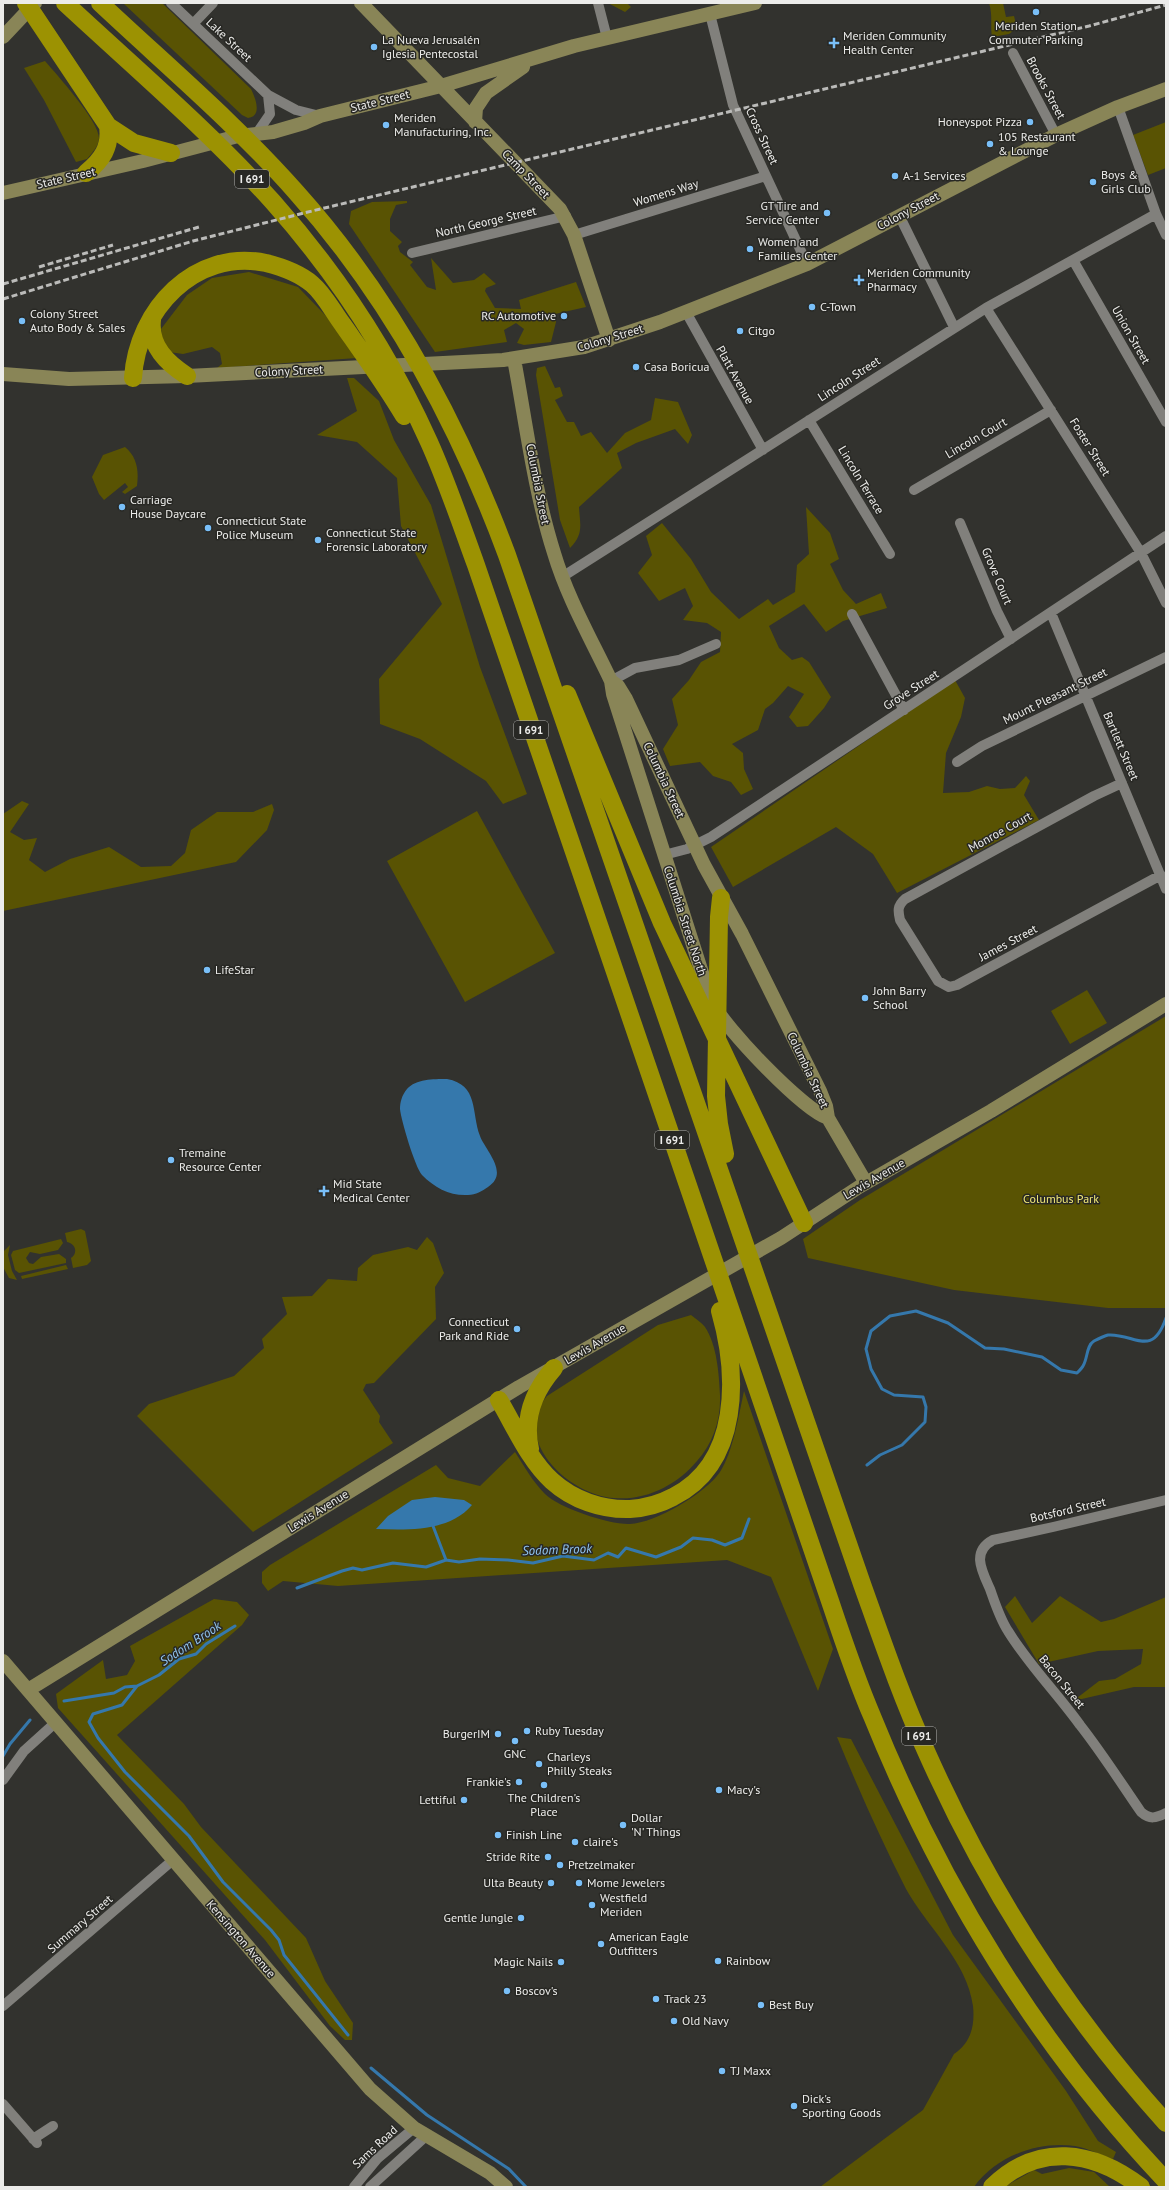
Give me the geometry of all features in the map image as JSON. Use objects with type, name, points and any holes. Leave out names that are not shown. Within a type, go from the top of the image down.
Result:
[{"type":"highway","points":[[26,3],[108,126],[134,143],[171,153]]},
{"type":"highway","name":"I 691","points":[[66,3],[254,182],[311,248],[370,334],[398,395],[429,441],[448,489],[721,1281],[717,1298],[729,1322],[862,1692],[890,1760],[920,1824],[983,1938],[1031,2015],[1095,2100],[1166,2181]]},
{"type":"highway","name":"I 691","points":[[100,3],[214,110],[279,174],[338,242],[401,332],[435,392],[463,447],[486,498],[531,623],[736,1210],[876,1624],[915,1727],[943,1788],[993,1883],[1027,1939],[1098,2040],[1166,2123]]},
{"type":"highway","points":[[86,173],[105,152],[108,141],[108,126]]},
{"type":"highway","points":[[133,378],[141,344],[152,319],[168,294],[191,276],[222,263],[250,261],[281,267],[309,282],[318,290],[350,335],[398,395]]},
{"type":"highway","points":[[152,319],[152,335],[159,351],[187,376]]},
{"type":"highway","points":[[531,623],[548,643],[662,923],[804,1223]]},
{"type":"highway","points":[[721,898],[719,917],[716,1102],[725,1155],[736,1193],[736,1210]]},
{"type":"highway","points":[[499,1400],[542,1470],[560,1488],[581,1500],[599,1506],[619,1509],[645,1507],[664,1501],[687,1489],[700,1479],[713,1462],[722,1442],[728,1423],[731,1373],[729,1322]]},
{"type":"highway","points":[[531,1454],[528,1430],[532,1402],[539,1387],[554,1368]]},
{"type":"highway","points":[[992,2187],[1007,2174],[1024,2164],[1041,2159],[1065,2156],[1084,2157],[1099,2162],[1122,2173],[1141,2187]]},
{"type":"main road","points":[[3,37],[35,3]]},
{"type":"main road","name":"Camp Street","points":[[361,3],[566,216],[574,235],[608,340]]},
{"type":"main road","name":"State Street","points":[[3,193],[238,136],[257,134],[291,127],[320,116],[441,86],[607,38],[755,3]]},
{"type":"main road","points":[[475,122],[476,108],[486,93],[539,57]]},
{"type":"main road","name":"Colony Street","points":[[3,374],[61,379],[187,376],[514,359],[572,350],[608,340],[686,312],[807,264],[1056,135],[1118,107],[1166,89]]},
{"type":"main road","name":"Columbia Street","points":[[514,359],[542,509],[562,577],[611,681],[618,686],[624,696],[695,846],[721,898],[742,934],[820,1091],[826,1106],[828,1118],[839,1133],[866,1183]]},
{"type":"main road","name":"Columbia Street North","points":[[611,681],[613,694],[706,987],[718,1013],[741,1041],[807,1105],[816,1113],[828,1118]]},
{"type":"main road","name":"Lewis Avenue","points":[[28,1690],[499,1400],[804,1223],[866,1183],[986,1114],[1166,1004]]},
{"type":"main road","name":"Kensington Avenue","points":[[3,1661],[370,2089],[420,2132],[490,2173],[506,2187]]},
{"type":"street","name":"Lake Street","points":[[171,3],[268,95],[296,110],[320,116]]},
{"type":"street","points":[[193,24],[213,3]]},
{"type":"street","points":[[598,3],[607,38]]},
{"type":"street","name":"Cross Street","points":[[710,14],[729,93],[807,264]]},
{"type":"street","name":"Brooks Street","points":[[1013,53],[1056,135]]},
{"type":"street","points":[[257,134],[270,114],[268,95]]},
{"type":"street","points":[[1118,107],[1156,214],[1166,235]]},
{"type":"street","name":"Womens Way","points":[[574,235],[766,176]]},
{"type":"street","name":"Lincoln Street","points":[[562,577],[954,327],[1156,214]]},
{"type":"street","points":[[899,215],[954,327]]},
{"type":"street","name":"North George Street","points":[[412,253],[566,216]]},
{"type":"street","name":"Union Street","points":[[1072,260],[1166,422]]},
{"type":"street","name":"Foster Street","points":[[986,308],[1141,553],[1166,602]]},
{"type":"street","name":"Platt Avenue","points":[[686,312],[763,450]]},
{"type":"street","name":"Lincoln Court","points":[[914,490],[1051,410]]},
{"type":"street","name":"Lincoln Terrace","points":[[809,420],[890,554]]},
{"type":"street","name":"Grove Court","points":[[960,523],[997,611],[1011,639]]},
{"type":"street","name":"Grove Street","points":[[664,855],[679,852],[695,846],[904,710],[1166,536]]},
{"type":"street","name":"Bartlett Street","points":[[1051,613],[1166,889]]},
{"type":"street","points":[[852,614],[904,710]]},
{"type":"street","points":[[611,681],[634,668],[679,660],[716,644]]},
{"type":"street","name":"Mount Pleasant Street","points":[[957,762],[982,746],[1166,657]]},
{"type":"street","name":"Monroe Court","points":[[898,911],[899,904],[905,899],[1094,796],[1122,783]]},
{"type":"street","name":"James Street","points":[[898,911],[900,920],[938,981],[949,987],[957,985],[1161,875]]},
{"type":"street","name":"Botsford Street","points":[[980,1551],[986,1544],[1000,1538],[1166,1500]]},
{"type":"street","name":"Bacon Street","points":[[980,1551],[982,1570],[1007,1630],[1036,1670],[1080,1723],[1140,1812],[1148,1818],[1156,1818],[1166,1813]]},
{"type":"street","points":[[3,1780],[24,1751],[55,1723]]},
{"type":"street","name":"Summary Street","points":[[3,2006],[173,1860]]},
{"type":"street","points":[[3,2104],[35,2141],[53,2126]]},
{"type":"street","name":"Sams Road","points":[[354,2187],[369,2167],[420,2132]]},
{"type":"street","name":"Sams Road","points":[[370,2187],[420,2132]]},
{"type":"green space","points":[[123,3],[162,3],[251,89],[257,106],[257,110],[253,117],[248,118],[242,115]]},
{"type":"green space","points":[[608,3],[627,3],[631,7],[625,12]]},
{"type":"green space","points":[[989,3],[1003,3],[1006,17],[1014,16],[1017,28],[1009,34],[992,37],[991,12]]},
{"type":"green space","points":[[45,61],[76,98],[97,130],[99,138],[98,144],[87,159],[76,162],[44,100],[24,68]]},
{"type":"green space","points":[[1166,122],[1166,168],[1148,175],[1133,135]]},
{"type":"green space","points":[[407,201],[407,203],[396,205],[390,219],[390,231],[402,242],[398,246],[400,252],[413,262],[410,265],[427,287],[436,290],[431,258],[453,283],[474,280],[484,273],[496,284],[486,288],[485,291],[495,308],[521,309],[519,300],[576,282],[586,307],[555,314],[556,322],[551,342],[524,345],[517,343],[524,329],[516,323],[504,330],[507,342],[435,352],[349,224],[351,211],[372,202]]},
{"type":"green space","points":[[249,272],[298,287],[326,316],[357,358],[217,368],[222,364],[220,353],[212,347],[183,354],[169,352],[162,340],[161,329],[187,295],[212,278]]},
{"type":"green space","points":[[545,366],[555,388],[560,387],[563,396],[555,400],[567,422],[574,422],[581,436],[591,432],[607,453],[625,433],[651,420],[655,398],[678,402],[692,435],[688,444],[675,429],[636,443],[617,453],[622,468],[579,507],[579,534],[570,548],[560,520],[536,375],[537,368]]},
{"type":"green space","points":[[347,378],[354,378],[379,401],[394,440],[431,505],[480,667],[527,794],[503,804],[486,781],[420,739],[380,724],[379,679],[442,604],[401,526],[397,478],[357,442],[317,435],[357,411]]},
{"type":"green space","points":[[125,447],[135,460],[138,475],[137,486],[125,494],[122,492],[128,487],[125,483],[104,500],[99,494],[92,477],[103,455]]},
{"type":"green space","points":[[806,507],[830,533],[839,559],[830,564],[843,590],[856,604],[881,593],[887,608],[843,621],[826,632],[804,604],[769,626],[779,648],[792,660],[802,657],[809,662],[831,697],[824,708],[808,726],[797,727],[789,717],[804,694],[788,686],[773,703],[765,709],[758,730],[732,744],[743,753],[744,769],[753,789],[741,795],[731,782],[713,776],[700,762],[670,766],[663,749],[678,725],[672,699],[689,680],[701,662],[720,652],[721,632],[707,623],[683,620],[693,606],[685,588],[659,601],[638,573],[652,555],[646,536],[662,523],[691,559],[711,592],[739,619],[768,599],[773,605],[795,592],[797,565],[809,554]]},
{"type":"green space","points":[[955,680],[965,698],[961,717],[946,753],[943,793],[969,792],[987,786],[1000,789],[1015,788],[1026,776],[1030,781],[1024,795],[1039,820],[897,893],[873,854],[836,827],[733,887],[711,847]]},
{"type":"green space","points":[[22,801],[29,804],[10,832],[24,840],[37,838],[29,860],[45,872],[70,859],[109,847],[141,867],[171,866],[185,853],[191,830],[217,812],[253,812],[272,804],[274,810],[267,830],[236,862],[3,911],[3,814]]},
{"type":"green space","points":[[477,811],[555,953],[465,1002],[387,861]]},
{"type":"green space","points":[[1087,990],[1107,1023],[1070,1044],[1051,1011]]},
{"type":"green space","name":"Columbus Park","points":[[1166,1016],[1166,1308],[1108,1308],[954,1290],[808,1258],[803,1239],[860,1200]]},
{"type":"green space","points":[[81,1229],[85,1231],[91,1261],[87,1265],[73,1268],[71,1258],[75,1254],[75,1249],[70,1243],[67,1242],[65,1233]]},
{"type":"green space","points":[[427,1237],[433,1243],[444,1273],[435,1287],[436,1319],[374,1383],[366,1384],[363,1390],[380,1416],[379,1422],[393,1443],[253,1532],[137,1416],[149,1404],[234,1376],[264,1348],[262,1339],[287,1314],[282,1297],[312,1296],[328,1279],[357,1281],[358,1268],[373,1255],[408,1247],[417,1250]]},
{"type":"green space","points":[[61,1239],[63,1243],[58,1250],[40,1254],[30,1252],[26,1258],[29,1263],[33,1264],[41,1257],[59,1254],[66,1259],[66,1263],[19,1273],[15,1270],[11,1255],[13,1251]]},
{"type":"green space","points":[[10,1245],[8,1255],[12,1271],[17,1280],[9,1278],[3,1267],[3,1252]]},
{"type":"green space","points":[[66,1265],[68,1269],[22,1279],[21,1276]]},
{"type":"green space","points":[[691,1315],[704,1326],[709,1334],[715,1351],[719,1378],[719,1413],[712,1439],[703,1454],[689,1470],[670,1484],[660,1490],[638,1497],[614,1498],[597,1495],[579,1487],[563,1476],[550,1462],[540,1447],[536,1430],[537,1413],[547,1396],[658,1325]]},
{"type":"green space","points":[[744,1391],[833,1649],[818,1691],[771,1577],[727,1560],[338,1586],[283,1581],[268,1591],[262,1583],[262,1572],[270,1565],[436,1465],[448,1478],[480,1486],[515,1452],[529,1474],[545,1494],[561,1505],[585,1515],[610,1522],[630,1524],[666,1513],[704,1489],[720,1472],[725,1464],[732,1444]]},
{"type":"green space","points":[[1015,1596],[1032,1623],[1060,1596],[1101,1622],[1114,1619],[1166,1597],[1166,1687],[1134,1687],[1073,1701],[1099,1681],[1115,1679],[1141,1664],[1143,1649],[1098,1651],[1039,1664],[1005,1607]]},
{"type":"green space","points":[[214,1599],[237,1602],[249,1615],[242,1625],[117,1735],[184,1804],[201,1827],[306,1938],[325,1981],[353,2023],[352,2040],[345,2040],[330,2026],[265,1940],[58,1708],[56,1694],[103,1660],[106,1679],[127,1675],[135,1661],[130,1646]]},
{"type":"green space","points":[[837,1737],[851,1739],[953,1935],[1066,2091],[1098,2141],[1116,2152],[1113,2159],[1075,2146],[1047,2146],[1019,2153],[1006,2159],[983,2176],[974,2187],[820,2187],[923,2110],[954,2054],[960,2050],[968,2039],[971,2033],[973,2020],[973,2006],[963,1974],[955,1959],[906,1889],[870,1814]]},
{"type":"green space","points":[[1069,2168],[1094,2172],[1110,2187],[1004,2187],[1034,2170],[1042,2174]]},
{"type":"water","points":[[447,1079],[457,1082],[469,1093],[480,1136],[491,1155],[496,1168],[497,1175],[494,1181],[488,1187],[474,1194],[461,1195],[449,1193],[432,1184],[422,1175],[412,1154],[401,1115],[400,1106],[407,1089],[420,1081]]},
{"type":"water","points":[[435,1497],[464,1500],[472,1505],[463,1514],[440,1525],[414,1529],[376,1529],[388,1516],[412,1500]]},
{"type":"waterway","name":"Sodom Brook","points":[[867,1465],[880,1455],[902,1445],[925,1422],[926,1407],[923,1397],[894,1395],[882,1389],[871,1369],[866,1349],[871,1331],[890,1316],[916,1311],[948,1323],[985,1348],[1004,1349],[1042,1357],[1061,1370],[1077,1373],[1083,1366],[1088,1349],[1094,1341],[1108,1335],[1117,1335],[1148,1341],[1155,1338],[1161,1330],[1166,1318]]},
{"type":"waterway","name":"Sodom Brook","points":[[297,1588],[353,1568],[362,1570],[393,1563],[426,1567],[446,1560],[459,1562],[480,1559],[533,1563],[563,1556],[594,1560],[608,1553],[618,1557],[626,1548],[656,1557],[681,1547],[693,1538],[712,1540],[725,1545],[742,1538],[749,1519]]},
{"type":"waterway","points":[[433,1526],[446,1560]]},
{"type":"waterway","name":"Sodom Brook","points":[[64,1701],[114,1693],[125,1687],[137,1686],[159,1675],[179,1659],[196,1654],[206,1644],[235,1626]]},
{"type":"waterway","points":[[137,1686],[122,1705],[93,1714],[89,1722],[98,1738],[125,1772],[189,1836],[223,1882],[271,1930],[279,1940],[284,1955],[348,2035]]},
{"type":"waterway","name":"Sodom Brook","points":[[3,1756],[10,1744],[30,1720]]},
{"type":"waterway","points":[[371,2068],[427,2115],[509,2169],[526,2187]]},
{"type":"railway","points":[[3,299],[193,241],[312,211],[1089,26],[1166,5]]},
{"type":"railway","points":[[3,284],[199,227]]},
{"type":"railway","points":[[39,267],[113,245]]},
{"type":"place","name":"Meriden Station Commuter Parking","points":[[1036,12]]},
{"type":"place","name":"Meriden Community Health Center","points":[[834,43]]},
{"type":"place","name":"La Nueva Jerusalén Iglesia Pentecostal","points":[[374,47]]},
{"type":"place","name":"Honeyspot Pizza","points":[[1030,122]]},
{"type":"place","name":"Meriden Manufacturing, Inc.","points":[[386,125]]},
{"type":"place","name":"105 Restaurant & Lounge","points":[[990,144]]},
{"type":"place","name":"A-1 Services","points":[[895,176]]},
{"type":"place","name":"Boys & Girls Club","points":[[1093,182]]},
{"type":"place","name":"GT Tire and Service Center","points":[[827,213]]},
{"type":"place","name":"Women and Families Center","points":[[750,249]]},
{"type":"place","name":"Meriden Community Pharmacy","points":[[859,280]]},
{"type":"place","name":"C-Town","points":[[812,307]]},
{"type":"place","name":"RC Automotive","points":[[564,316]]},
{"type":"place","name":"Colony Street Auto Body & Sales","points":[[22,321]]},
{"type":"place","name":"Citgo","points":[[740,331]]},
{"type":"place","name":"Casa Boricua","points":[[636,367]]},
{"type":"place","name":"Carriage House Daycare","points":[[122,507]]},
{"type":"place","name":"Connecticut State Police Museum","points":[[208,528]]},
{"type":"place","name":"Connecticut State Forensic Laboratory","points":[[318,540]]},
{"type":"place","name":"LifeStar","points":[[207,970]]},
{"type":"place","name":"John Barry School","points":[[865,998]]},
{"type":"place","name":"Tremaine Resource Center","points":[[171,1160]]},
{"type":"place","name":"Mid State Medical Center","points":[[324,1191]]},
{"type":"place","name":"Connecticut Park and Ride","points":[[517,1329]]},
{"type":"place","name":"Ruby Tuesday","points":[[527,1731]]},
{"type":"place","name":"BurgerIM","points":[[498,1734]]},
{"type":"place","name":"GNC","points":[[515,1741]]},
{"type":"place","name":"Charleys Philly Steaks","points":[[539,1764]]},
{"type":"place","name":"Frankie's","points":[[519,1782]]},
{"type":"place","name":"The Children's Place","points":[[544,1785]]},
{"type":"place","name":"Macy's","points":[[719,1790]]},
{"type":"place","name":"Lettiful","points":[[464,1800]]},
{"type":"place","name":"Dollar 'N' Things","points":[[623,1825]]},
{"type":"place","name":"Finish Line","points":[[498,1835]]},
{"type":"place","name":"claire's","points":[[575,1842]]},
{"type":"place","name":"Stride Rite","points":[[548,1857]]},
{"type":"place","name":"Pretzelmaker","points":[[560,1865]]},
{"type":"place","name":"Ulta Beauty","points":[[551,1883]]},
{"type":"place","name":"Mome Jewelers","points":[[579,1883]]},
{"type":"place","name":"Westfield Meriden","points":[[592,1905]]},
{"type":"place","name":"Gentle Jungle","points":[[521,1918]]},
{"type":"place","name":"American Eagle Outfitters","points":[[601,1944]]},
{"type":"place","name":"Rainbow","points":[[718,1961]]},
{"type":"place","name":"Magic Nails","points":[[561,1962]]},
{"type":"place","name":"Boscov's","points":[[507,1991]]},
{"type":"place","name":"Track 23","points":[[656,1999]]},
{"type":"place","name":"Best Buy","points":[[761,2005]]},
{"type":"place","name":"Old Navy","points":[[674,2021]]},
{"type":"place","name":"TJ Maxx","points":[[722,2071]]},
{"type":"place","name":"Dick's Sporting Goods","points":[[794,2106]]}]
